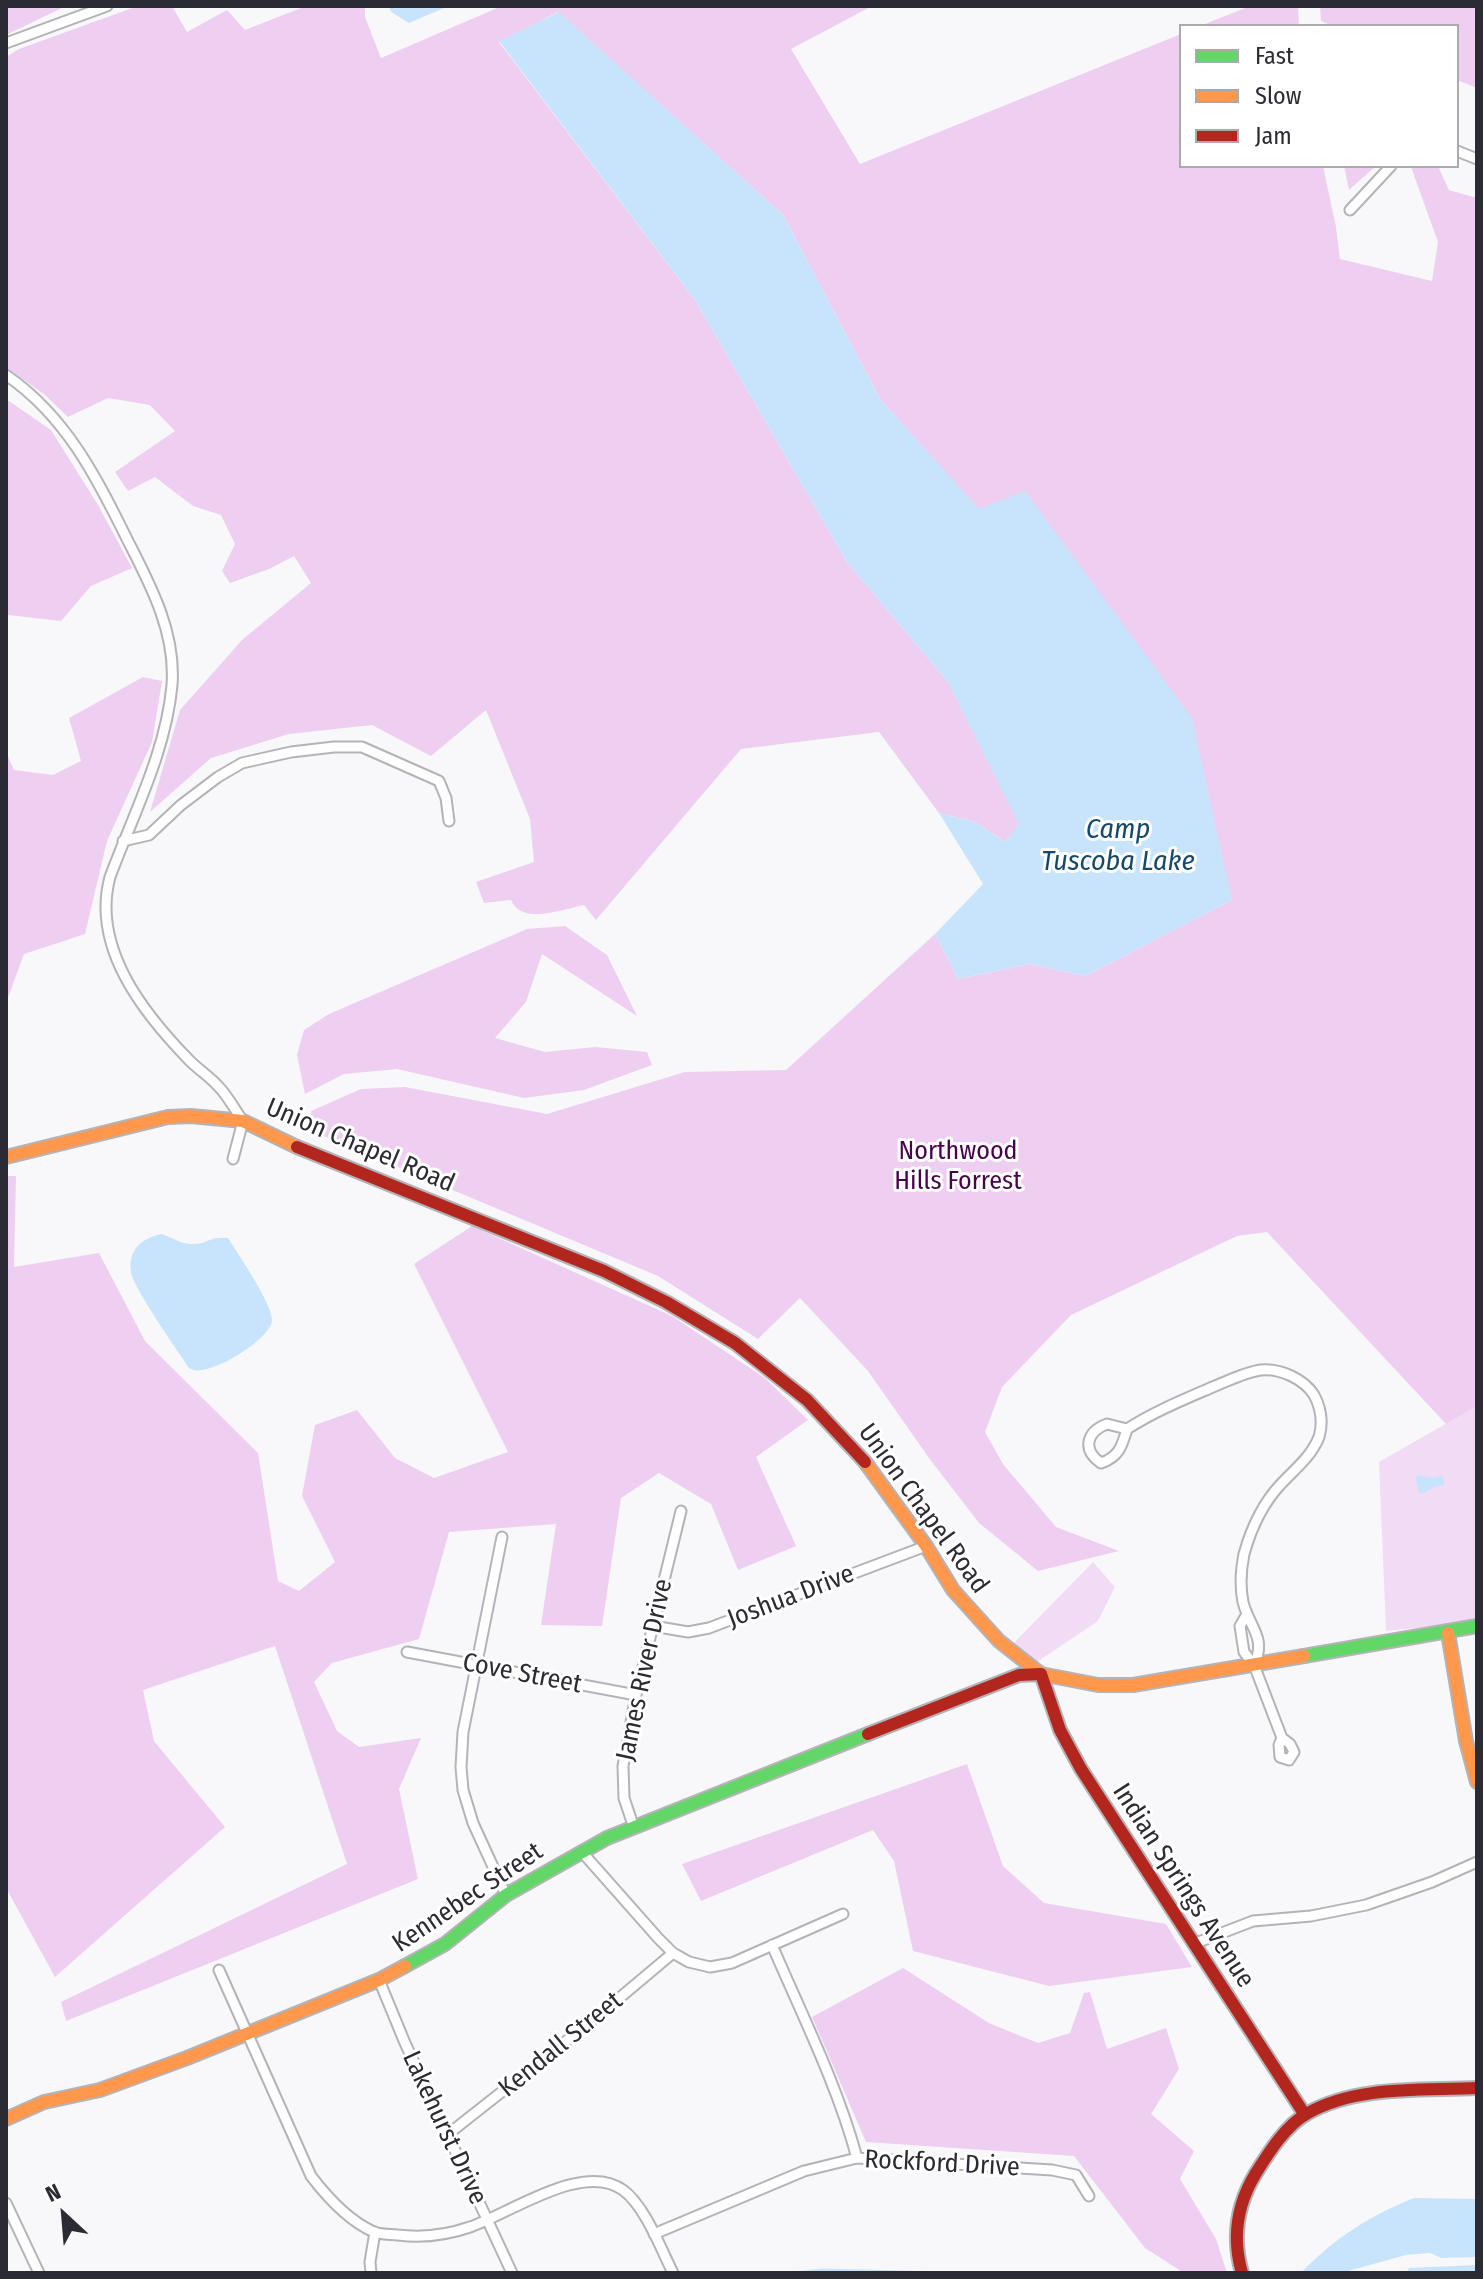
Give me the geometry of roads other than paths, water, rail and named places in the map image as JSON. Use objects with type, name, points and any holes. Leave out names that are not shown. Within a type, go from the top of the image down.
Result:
[{"type":"street","points":[[6,43],[107,6]]},
{"type":"street","points":[[1350,210],[1389,168]]},
{"type":"street","points":[[6,375],[56,419],[83,456],[148,579],[165,621],[172,660],[168,713],[159,748],[110,877],[104,911],[114,955],[137,995],[164,1032],[219,1086],[243,1121],[233,1159]]},
{"type":"street","points":[[123,841],[149,835],[193,796],[242,763],[291,752],[334,747],[362,747],[439,781],[446,798],[449,821]]},
{"type":"street","name":"Union Chapel Road","points":[[6,1157],[168,1117],[243,1121],[293,1145],[604,1271],[709,1327],[772,1370],[839,1432],[877,1476],[967,1608],[999,1641],[1041,1674],[1098,1685],[1133,1685],[1477,1626]]},
{"type":"street","points":[[1127,1429],[1120,1451],[1112,1459],[1101,1463],[1091,1456],[1087,1446],[1090,1435],[1097,1427],[1107,1424],[1127,1429],[1181,1401],[1245,1374],[1264,1370],[1279,1372],[1300,1380],[1315,1397],[1321,1419],[1317,1441],[1305,1460],[1274,1493],[1251,1533],[1242,1567],[1242,1591],[1247,1614],[1240,1626],[1244,1652],[1254,1665],[1282,1738]]},
{"type":"street","name":"James River Drive","points":[[634,1828],[622,1788],[623,1766],[636,1695],[681,1511]]},
{"type":"street","points":[[502,1537],[462,1743],[463,1790],[473,1823],[506,1895]]},
{"type":"street","name":"Joshua Drive","points":[[653,1626],[688,1632],[709,1628],[926,1546]]},
{"type":"street","points":[[1448,1633],[1466,1741],[1477,1782]]},
{"type":"street","name":"Cove Street","points":[[407,1652],[636,1695]]},
{"type":"street","name":"Kennebec Street","points":[[6,2119],[44,2102],[100,2090],[379,1980],[445,1944],[506,1895],[582,1852],[634,1828],[961,1696],[1019,1675],[1041,1674]]},
{"type":"street","name":"Indian Springs Avenue","points":[[1041,1674],[1051,1693],[1055,1716],[1075,1759],[1305,2115]]},
{"type":"street","points":[[582,1852],[673,1953],[689,1962],[710,1967],[732,1963],[843,1914]]},
{"type":"street","points":[[1196,1943],[1253,1921],[1311,1916],[1366,1905],[1477,1862]]},
{"type":"street","points":[[772,1945],[821,2057],[857,2158]]},
{"type":"street","name":"Kendall Street","points":[[447,2135],[673,1953]]},
{"type":"street","points":[[219,1970],[311,2176],[334,2203],[375,2232],[422,2237],[445,2234],[486,2221],[573,2184],[596,2180],[627,2192],[635,2200],[673,2273]]},
{"type":"street","name":"Lakehurst Drive","points":[[379,1980],[512,2273]]},
{"type":"street","points":[[1242,2273],[1236,2231],[1248,2187],[1266,2158],[1305,2115],[1354,2098],[1477,2088]]},
{"type":"street","name":"Rockford Drive","points":[[654,2234],[804,2171],[857,2158],[1052,2170],[1076,2175],[1089,2196]]},
{"type":"street","points":[[6,2203],[39,2273]]},
{"type":"street","points":[[371,2273],[375,2232]]},
{"type":"water","points":[[389,6],[449,6],[409,23],[391,12]]},
{"type":"water","name":"Camp Tuscoba Lake","points":[[559,12],[783,215],[880,399],[979,509],[1025,491],[1192,718],[1232,900],[1085,976],[1030,964],[958,979],[935,934],[983,884],[939,813],[975,822],[1005,842],[1019,824],[948,682],[847,562],[695,300],[499,41]]},
{"type":"water","points":[[162,1234],[191,1244],[228,1238],[271,1312],[272,1320],[262,1337],[237,1356],[209,1369],[189,1368],[147,1304],[131,1272],[132,1257],[138,1246],[148,1238]]},
{"type":"water","points":[[1418,1475],[1432,1478],[1443,1476],[1444,1485],[1419,1493]]},
{"type":"water","points":[[1414,2198],[1477,2199],[1477,2257],[1441,2258],[1430,2253],[1406,2255],[1348,2271],[1301,2273],[1353,2229]]},
{"type":"water","points":[[1477,2265],[1477,2273],[1407,2273],[1409,2268]]},
{"type":"waterway","points":[[794,2273],[823,2270],[944,2273]]},
{"type":"park label","name":"Northwood Hills Forrest","points":[[958,1167]]}]
